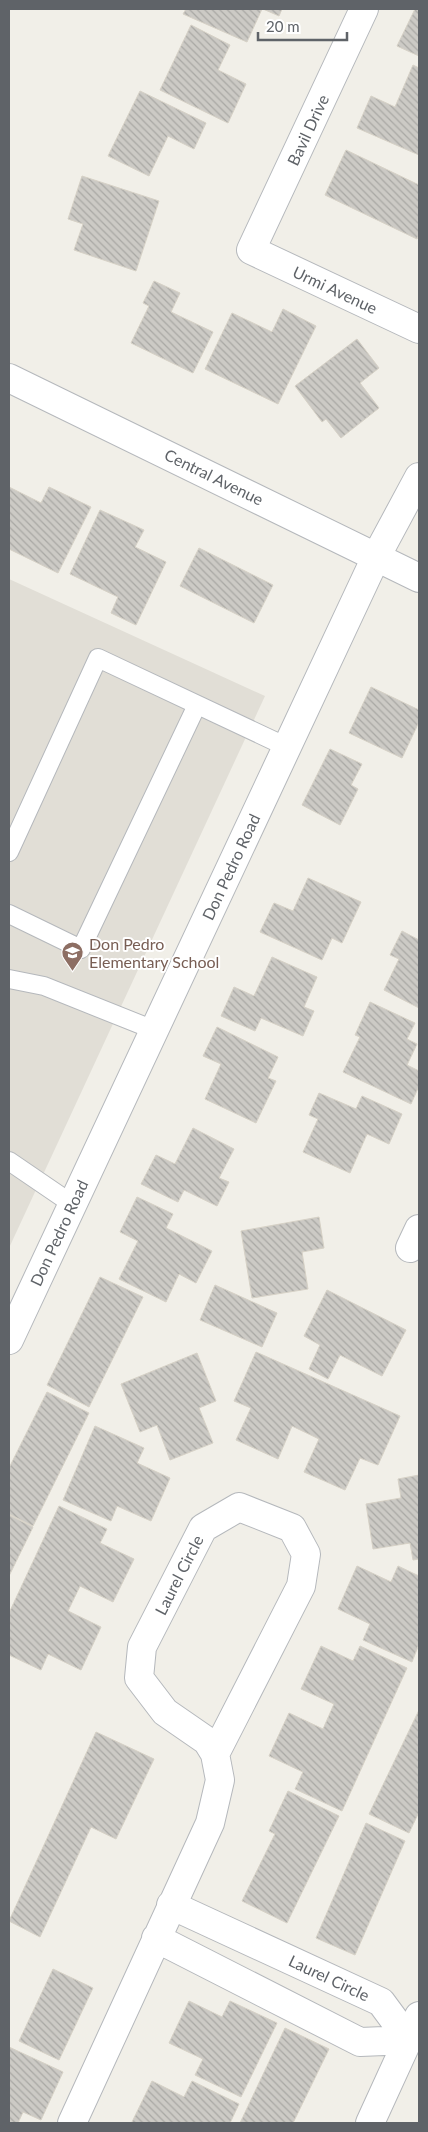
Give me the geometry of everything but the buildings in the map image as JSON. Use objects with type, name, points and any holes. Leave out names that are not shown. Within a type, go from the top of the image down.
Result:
[{"type":"street","name":"Bavil Drive","points":[[251,250],[364,9]]},
{"type":"street","name":"Urmi Avenue","points":[[251,250],[419,329]]},
{"type":"street","name":"Central Avenue","points":[[9,378],[419,578]]},
{"type":"street","name":"Don Pedro Road","points":[[9,1340],[376,557],[419,477]]},
{"type":"street","name":"Laurel Circle","points":[[72,2123],[210,1824],[220,1780],[215,1754],[207,1741],[165,1712],[139,1678],[142,1647],[203,1528],[239,1507],[292,1528],[306,1554],[301,1586],[215,1754]]},
{"type":"street","name":"Laurel Circle","points":[[171,1905],[381,2002],[414,2028]]},
{"type":"street","points":[[156,1938],[360,2042],[414,2028]]},
{"type":"street","points":[[370,2123],[414,2028]]},
{"type":"lane","points":[[9,852],[98,658],[287,747]]},
{"type":"lane","points":[[9,914],[81,949],[197,705]]},
{"type":"lane","points":[[9,979],[44,986],[154,1030]]},
{"type":"lane","points":[[9,1161],[72,1204]]},
{"type":"shaded area","name":"Don Pedro Elementary School","points":[[9,579],[265,696],[9,1248]]},
{"type":"place","name":"Don Pedro Elementary School","points":[[73,972]]}]
